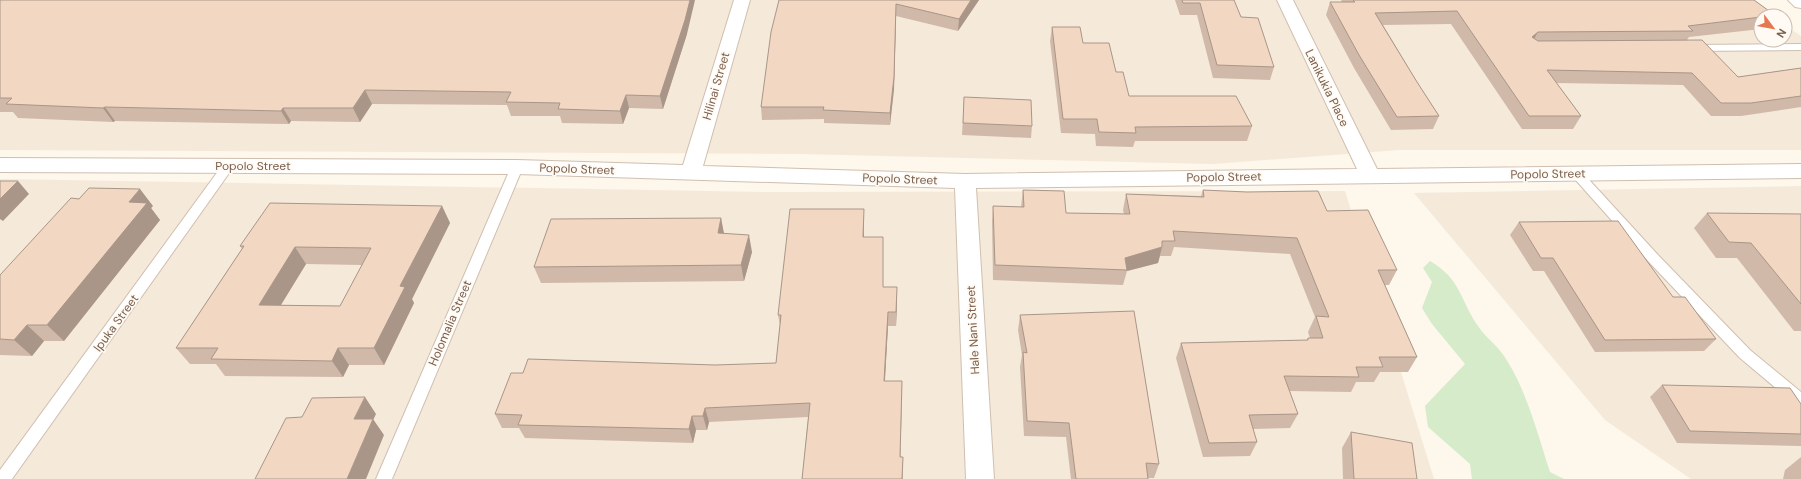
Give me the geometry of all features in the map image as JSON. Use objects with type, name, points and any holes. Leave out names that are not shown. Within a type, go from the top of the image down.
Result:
[{"type":"street","name":"Hilinai Street","points":[[691,172],[742,0]]},
{"type":"street","name":"Lanikukia Place","points":[[1285,0],[1370,176]]},
{"type":"street","points":[[1796,0],[1801,3]]},
{"type":"street","name":"Popolo Street","points":[[0,165],[517,167],[965,181],[1801,171]]},
{"type":"street","name":"Hale Nani Street","points":[[965,181],[980,479]]},
{"type":"lane","points":[[1682,48],[1801,47]]},
{"type":"lane","name":"Ipuka Street","points":[[3,479],[228,166]]},
{"type":"lane","name":"Holomalia Street","points":[[384,479],[517,167]]},
{"type":"lane","points":[[1577,174],[1653,258],[1745,354],[1801,401]]},
{"type":"shaded area","points":[[0,0],[1749,0],[1755,8],[1753,8],[1753,48],[1793,48],[1793,30],[1801,36],[1801,150],[1399,150],[1213,164],[803,154],[0,150]]},
{"type":"shaded area","points":[[0,179],[768,192],[1345,191],[1434,479],[0,479]]},
{"type":"shaded area","points":[[1801,186],[1801,479],[1691,479],[1605,420],[1414,193]]},
{"type":"green space","points":[[1430,261],[1448,275],[1459,290],[1478,326],[1501,352],[1512,369],[1531,412],[1550,472],[1564,479],[1472,479],[1470,464],[1428,427],[1425,406],[1465,364],[1432,324],[1422,308],[1432,282],[1423,268]]},
{"type":"building","points":[[0,0],[690,0],[660,96],[626,95],[620,111],[558,109],[560,103],[506,102],[511,92],[365,90],[353,108],[283,108],[281,111],[103,108],[6,104],[12,98],[0,98]]},
{"type":"building","points":[[779,0],[971,0],[959,19],[896,4],[894,77],[890,113],[823,110],[824,107],[761,107],[771,32]]},
{"type":"building","points":[[1182,0],[1234,0],[1241,17],[1258,18],[1274,67],[1217,65],[1200,3],[1183,3]]},
{"type":"building","points":[[1353,0],[1754,0],[1765,8],[1753,8],[1753,18],[1688,26],[1693,31],[1538,32],[1532,37],[1538,41],[1702,40],[1738,77],[1801,68],[1801,96],[1751,103],[1721,103],[1692,73],[1547,70],[1581,116],[1529,116],[1457,11],[1375,13],[1439,116],[1397,117],[1359,55],[1330,2],[1355,2]]},
{"type":"building","points":[[1052,27],[1080,27],[1083,43],[1109,43],[1116,72],[1123,72],[1129,96],[1236,96],[1252,126],[1135,127],[1136,133],[1099,132],[1097,119],[1063,119]]},
{"type":"building","points":[[964,97],[1031,100],[1032,126],[963,123]]},
{"type":"building","points":[[0,181],[18,181],[0,199]]},
{"type":"building","points":[[89,188],[140,189],[129,202],[147,203],[47,325],[27,325],[14,340],[0,339],[0,275],[71,198],[79,199]]},
{"type":"building","points":[[1023,190],[1064,191],[1066,213],[1130,214],[1126,194],[1204,197],[1203,190],[1247,192],[1318,191],[1327,211],[1368,210],[1397,270],[1378,270],[1417,357],[1379,357],[1383,367],[1356,367],[1359,377],[1284,376],[1298,414],[1249,415],[1257,442],[1209,443],[1181,343],[1308,340],[1308,338],[1323,338],[1316,316],[1329,317],[1297,238],[1173,231],[1175,241],[1162,241],[1162,247],[1125,258],[1127,270],[995,265],[993,206],[1024,207]]},
{"type":"building","points":[[270,203],[442,206],[400,286],[405,287],[374,348],[338,348],[332,361],[211,359],[218,348],[176,348],[244,246],[240,246]],"holes":[[[295,247],[371,248],[340,306],[259,305]]]},
{"type":"building","points":[[790,209],[864,209],[863,237],[883,237],[883,287],[897,287],[896,312],[888,312],[884,381],[902,381],[900,457],[903,457],[902,479],[802,479],[810,403],[705,408],[703,416],[692,416],[689,429],[518,425],[522,415],[495,414],[511,373],[523,373],[528,359],[715,365],[776,363],[781,315],[778,315]]},
{"type":"building","points":[[1707,213],[1801,214],[1801,304],[1751,243],[1729,242]]},
{"type":"building","points":[[721,218],[718,233],[749,235],[741,265],[534,267],[551,219]]},
{"type":"building","points":[[1618,221],[1673,297],[1685,297],[1716,339],[1605,340],[1553,258],[1541,258],[1519,222]]},
{"type":"building","points":[[1134,311],[1159,464],[1146,463],[1148,479],[1076,479],[1069,423],[1027,421],[1023,352],[1027,353],[1020,315]]},
{"type":"building","points":[[1662,385],[1790,388],[1801,404],[1801,434],[1690,431]]},
{"type":"building","points":[[365,397],[354,419],[373,419],[347,479],[255,479],[286,418],[302,417],[312,398]]},
{"type":"building","points":[[1351,432],[1412,443],[1417,479],[1354,479]]}]
